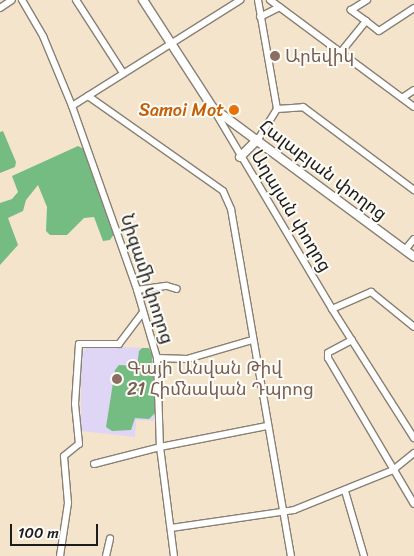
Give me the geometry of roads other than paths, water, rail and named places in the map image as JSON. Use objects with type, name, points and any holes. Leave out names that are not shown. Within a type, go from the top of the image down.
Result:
[{"type":"main road","name":"Աղայան փողոց","points":[[142,0],[213,108]]},
{"type":"main road","name":"Հալաբյան փողոց","points":[[213,108],[414,257]]},
{"type":"main road","points":[[240,157],[258,140]]},
{"type":"street","points":[[0,8],[12,0]]},
{"type":"street","name":"Նիզամի փողոց","points":[[22,0],[43,36],[72,106],[137,290],[157,358],[160,446],[174,556]]},
{"type":"street","points":[[76,0],[123,73]]},
{"type":"street","points":[[72,106],[240,0]]},
{"type":"street","points":[[258,0],[277,109],[258,140]]},
{"type":"street","points":[[270,0],[414,107]]},
{"type":"street","points":[[367,0],[351,10],[379,31],[414,8]]},
{"type":"street","points":[[260,17],[280,7]]},
{"type":"street","points":[[341,52],[366,21]]},
{"type":"street","points":[[402,98],[414,90]]},
{"type":"street","points":[[88,96],[223,191],[235,221],[252,340],[291,556]]},
{"type":"street","points":[[277,109],[303,107],[414,190]]},
{"type":"street","name":"Աղայան փողոց","points":[[213,108],[240,157],[332,309],[414,438]]},
{"type":"street","points":[[405,250],[414,239]]},
{"type":"street","points":[[137,290],[167,286],[177,289]]},
{"type":"street","points":[[332,309],[371,292],[414,327]]},
{"type":"street","points":[[60,556],[68,503],[64,456],[79,444],[75,404],[79,344],[119,344],[143,312]]},
{"type":"street","points":[[157,358],[187,359],[252,340]]},
{"type":"street","points":[[352,340],[328,353],[328,358],[414,504]]},
{"type":"street","points":[[94,464],[160,446],[267,426]]},
{"type":"street","points":[[170,528],[282,512],[344,491],[393,470],[414,453]]},
{"type":"street","points":[[344,491],[364,556]]},
{"type":"street","points":[[106,556],[110,538]]},
{"type":"place","name":"Արեվիկ","points":[[275,56]]},
{"type":"place","name":"Samoi Mot","points":[[234,110]]},
{"type":"place","name":"Գայի Անվան Թիվ 21 Հիմնական Դպրոց","points":[[117,379]]}]
